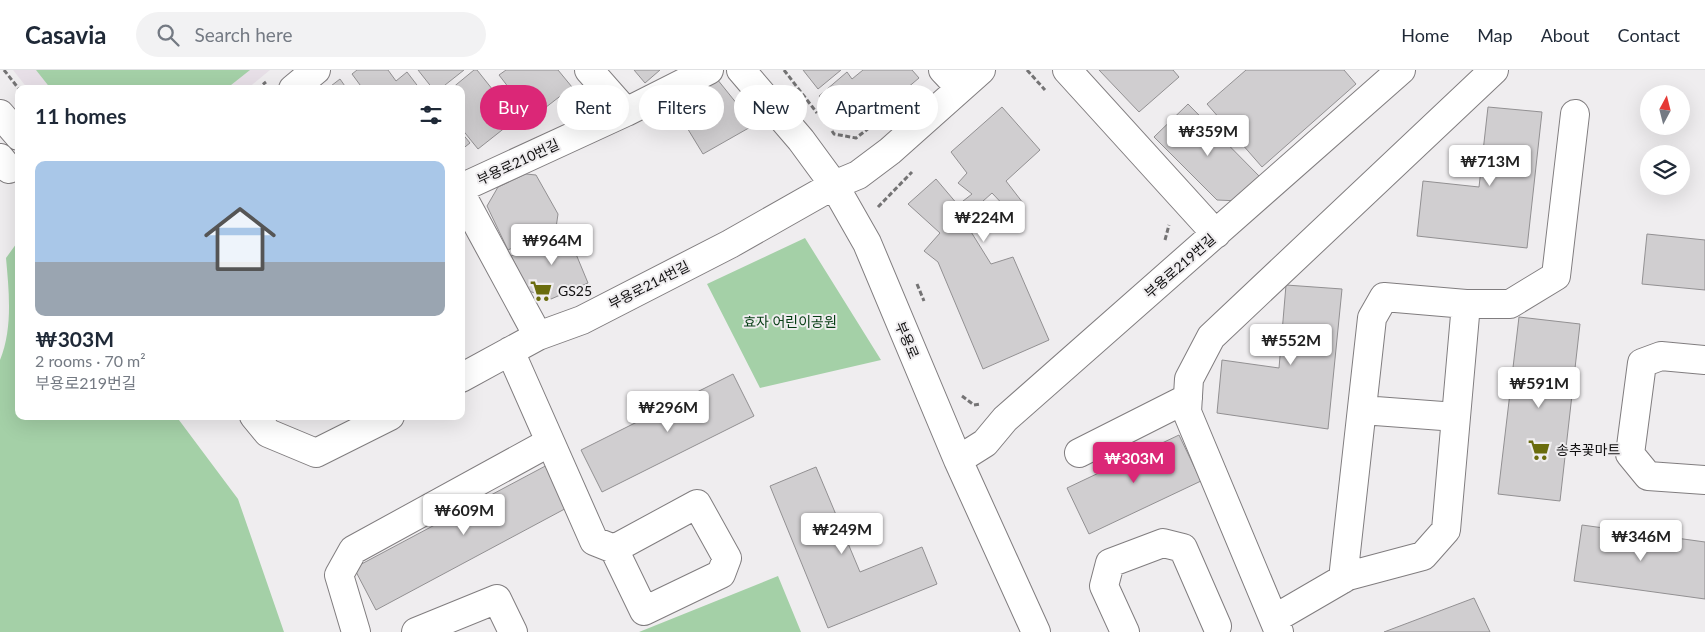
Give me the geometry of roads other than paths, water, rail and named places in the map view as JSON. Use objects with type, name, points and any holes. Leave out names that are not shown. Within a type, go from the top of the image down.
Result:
[{"type":"street","points":[[298,85],[316,70]]},
{"type":"street","points":[[589,70],[602,85]]},
{"type":"street","name":"부용로210번길","points":[[629,110],[709,70]]},
{"type":"street","name":"부용로","points":[[741,70],[801,140],[834,185],[867,243],[958,460],[1036,632]]},
{"type":"street","name":"부용로214번길","points":[[465,376],[538,336],[582,320],[730,244],[834,185],[858,175],[890,151],[952,79],[981,70]]},
{"type":"street","points":[[1068,70],[1216,234]]},
{"type":"street","name":"부용로219번길","points":[[958,460],[985,443],[1005,419],[1401,70]]},
{"type":"street","points":[[1466,304],[1446,530],[1423,556],[1348,576],[1277,626],[1187,412],[1189,378],[1211,337],[1494,70]]},
{"type":"street","points":[[0,114],[15,131]]},
{"type":"street","points":[[1343,579],[1372,318],[1384,297],[1466,304],[1510,304],[1556,276],[1575,114]]},
{"type":"street","name":"부용로210번길","points":[[465,186],[587,130]]},
{"type":"street","points":[[465,201],[538,336]]},
{"type":"street","points":[[510,351],[594,541],[614,549]]},
{"type":"street","points":[[1705,360],[1661,356],[1642,364],[1630,454],[1648,476],[1705,480]]},
{"type":"street","points":[[1079,453],[1188,398]]},
{"type":"street","points":[[1362,410],[1456,417]]},
{"type":"street","points":[[257,420],[268,433],[316,453],[382,420]]},
{"type":"street","points":[[356,632],[339,575],[353,550],[550,442]]},
{"type":"street","points":[[1125,632],[1104,586],[1110,563],[1163,543],[1183,548],[1216,626]]},
{"type":"street","points":[[416,632],[497,599],[513,632]]},
{"type":"place","name":"GS25","points":[[541,291]]},
{"type":"place","name":"송추꽃마트","points":[[1539,450]]},
{"type":"park label","name":"효자 어린이공원","points":[[790,322]]}]
